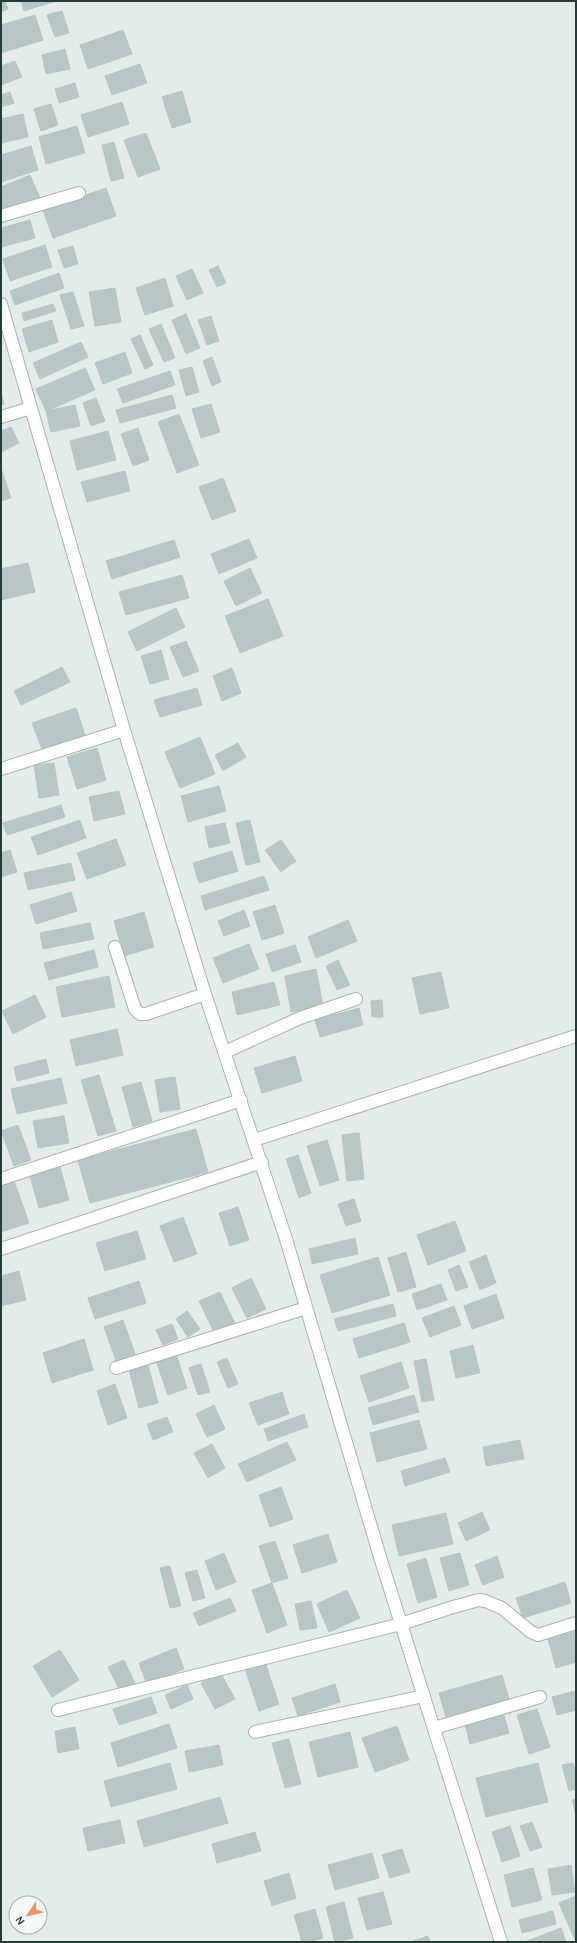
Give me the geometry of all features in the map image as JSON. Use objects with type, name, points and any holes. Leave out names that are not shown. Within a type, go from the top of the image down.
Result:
[{"type":"street","points":[[1,216],[79,193]]},
{"type":"street","points":[[1,304],[124,730],[205,994],[262,1162],[401,1624],[501,1942]]},
{"type":"street","points":[[1,417],[31,408]]},
{"type":"street","points":[[1,769],[124,730]]},
{"type":"street","points":[[115,947],[135,1009],[140,1014],[146,1014],[205,994]]},
{"type":"street","points":[[224,1052],[300,1018],[356,999]]},
{"type":"street","points":[[254,1140],[576,1036]]},
{"type":"street","points":[[1,1179],[241,1100]]},
{"type":"street","points":[[1,1249],[262,1162]]},
{"type":"street","points":[[116,1368],[306,1308]]},
{"type":"street","points":[[58,1710],[401,1624],[453,1606],[479,1600],[493,1603],[530,1632],[538,1635],[576,1624]]},
{"type":"street","points":[[255,1732],[424,1696]]},
{"type":"street","points":[[434,1728],[540,1697]]},
{"type":"building","points":[[1,1],[5,1],[8,9],[1,12]]},
{"type":"building","points":[[21,1],[53,1],[53,2],[24,11]]},
{"type":"building","points":[[62,11],[69,33],[55,37],[47,15]]},
{"type":"building","points":[[35,15],[43,40],[1,53],[1,25]]},
{"type":"building","points":[[123,30],[132,54],[88,69],[80,45]]},
{"type":"building","points":[[65,49],[70,69],[46,74],[42,55]]},
{"type":"building","points":[[15,61],[22,77],[1,85],[1,66]]},
{"type":"building","points":[[140,64],[147,83],[112,95],[105,76]]},
{"type":"building","points":[[75,83],[79,97],[59,103],[55,89]]},
{"type":"building","points":[[182,91],[191,122],[172,128],[162,97]]},
{"type":"building","points":[[10,92],[14,103],[1,107],[1,95]]},
{"type":"building","points":[[122,102],[129,124],[88,137],[81,115]]},
{"type":"building","points":[[51,104],[58,125],[41,131],[34,109]]},
{"type":"building","points":[[23,114],[28,137],[1,143],[1,119]]},
{"type":"building","points":[[77,126],[85,153],[46,164],[39,137]]},
{"type":"building","points":[[146,133],[160,169],[138,177],[124,140]]},
{"type":"building","points":[[114,142],[124,178],[111,181],[102,145]]},
{"type":"building","points":[[31,146],[38,170],[1,182],[1,155]]},
{"type":"building","points":[[30,175],[40,198],[2,212],[1,187]]},
{"type":"building","points":[[106,188],[116,216],[53,238],[43,210]]},
{"type":"building","points":[[30,220],[35,238],[1,247],[1,228]]},
{"type":"building","points":[[45,245],[52,267],[10,281],[3,259]]},
{"type":"building","points":[[73,246],[78,264],[64,268],[58,250]]},
{"type":"building","points":[[218,266],[226,283],[217,287],[209,270]]},
{"type":"building","points":[[192,269],[203,293],[187,300],[176,276]]},
{"type":"building","points":[[59,273],[64,288],[15,305],[10,291]]},
{"type":"building","points":[[165,278],[173,306],[145,315],[136,288]]},
{"type":"building","points":[[115,288],[121,322],[95,326],[89,292]]},
{"type":"building","points":[[73,292],[84,326],[71,329],[60,295]]},
{"type":"building","points":[[53,304],[56,311],[24,321],[22,313]]},
{"type":"building","points":[[186,314],[200,348],[186,354],[172,320]]},
{"type":"building","points":[[211,316],[219,341],[207,345],[198,320]]},
{"type":"building","points":[[52,320],[58,342],[29,352],[22,329]]},
{"type":"building","points":[[161,324],[175,358],[164,362],[149,329]]},
{"type":"building","points":[[140,335],[153,365],[145,369],[131,339]]},
{"type":"building","points":[[81,342],[88,357],[40,379],[33,363]]},
{"type":"building","points":[[125,352],[132,373],[103,384],[95,363]]},
{"type":"building","points":[[212,357],[221,382],[212,386],[203,361]]},
{"type":"building","points":[[192,367],[199,392],[186,396],[179,370]]},
{"type":"building","points":[[85,368],[95,390],[46,411],[36,389]]},
{"type":"building","points":[[170,371],[175,385],[123,403],[117,389]]},
{"type":"building","points":[[1,393],[4,404],[1,405]]},
{"type":"building","points":[[172,395],[176,408],[120,423],[116,410]]},
{"type":"building","points":[[96,398],[105,421],[91,426],[83,403]]},
{"type":"building","points":[[211,404],[220,432],[201,438],[192,409]]},
{"type":"building","points":[[75,405],[80,426],[51,432],[46,411]]},
{"type":"building","points":[[179,414],[199,465],[177,473],[158,422]]},
{"type":"building","points":[[11,427],[19,443],[1,452],[1,431]]},
{"type":"building","points":[[138,428],[149,460],[133,466],[121,434]]},
{"type":"building","points":[[108,431],[116,460],[77,470],[70,441]]},
{"type":"building","points":[[1,468],[11,498],[1,501]]},
{"type":"building","points":[[125,471],[130,491],[87,502],[81,482]]},
{"type":"building","points":[[223,478],[236,511],[212,520],[199,487]]},
{"type":"building","points":[[249,539],[257,558],[219,574],[211,554]]},
{"type":"building","points":[[174,540],[180,557],[112,579],[106,561]]},
{"type":"building","points":[[28,563],[35,592],[1,600],[1,569]]},
{"type":"building","points":[[250,568],[262,593],[236,606],[224,581]]},
{"type":"building","points":[[182,575],[189,598],[126,615],[119,592]]},
{"type":"building","points":[[268,599],[283,636],[240,653],[225,616]]},
{"type":"building","points":[[176,608],[185,627],[137,651],[128,632]]},
{"type":"building","points":[[186,641],[199,671],[183,677],[170,647]]},
{"type":"building","points":[[161,650],[169,679],[150,684],[141,656]]},
{"type":"building","points":[[62,667],[70,682],[21,705],[14,691]]},
{"type":"building","points":[[232,668],[241,693],[222,701],[213,676]]},
{"type":"building","points":[[197,688],[202,705],[160,717],[154,700]]},
{"type":"building","points":[[76,708],[85,735],[42,749],[32,723]]},
{"type":"building","points":[[200,737],[215,774],[180,788],[165,752]]},
{"type":"building","points":[[238,743],[246,757],[223,771],[215,755]]},
{"type":"building","points":[[97,748],[106,780],[77,789],[67,757]]},
{"type":"building","points":[[54,763],[59,795],[39,798],[34,765]]},
{"type":"building","points":[[219,786],[226,811],[188,822],[181,796]]},
{"type":"building","points":[[119,791],[125,814],[94,821],[89,797]]},
{"type":"building","points":[[61,805],[65,817],[7,835],[3,823]]},
{"type":"building","points":[[80,820],[86,838],[38,855],[31,837]]},
{"type":"building","points":[[250,820],[260,862],[246,865],[236,823]]},
{"type":"building","points":[[225,823],[230,843],[209,848],[205,827]]},
{"type":"building","points":[[116,839],[126,865],[87,879],[77,853]]},
{"type":"building","points":[[281,840],[296,861],[281,872],[265,850]]},
{"type":"building","points":[[10,850],[17,872],[1,877],[1,853]]},
{"type":"building","points":[[232,851],[238,871],[199,883],[193,863]]},
{"type":"building","points":[[71,863],[75,880],[28,890],[24,873]]},
{"type":"building","points":[[264,876],[269,890],[205,910],[201,896]]},
{"type":"building","points":[[71,892],[77,911],[36,924],[30,905]]},
{"type":"building","points":[[275,905],[284,933],[262,940],[253,912]]},
{"type":"building","points":[[244,910],[250,926],[224,936],[218,921]]},
{"type":"building","points":[[144,912],[154,947],[124,956],[114,921]]},
{"type":"building","points":[[348,920],[357,941],[316,958],[308,937]]},
{"type":"building","points":[[90,923],[94,939],[43,949],[40,933]]},
{"type":"building","points":[[249,944],[259,969],[223,983],[213,958]]},
{"type":"building","points":[[295,945],[301,962],[272,972],[266,954]]},
{"type":"building","points":[[94,950],[98,967],[49,980],[44,963]]},
{"type":"building","points":[[338,960],[350,985],[337,990],[326,966]]},
{"type":"building","points":[[316,969],[323,1006],[291,1012],[285,976]]},
{"type":"building","points":[[441,972],[449,1008],[420,1014],[412,978]]},
{"type":"building","points":[[109,976],[115,1007],[62,1017],[56,987]]},
{"type":"building","points":[[274,982],[280,1005],[237,1015],[232,992]]},
{"type":"building","points":[[35,995],[46,1017],[13,1034],[2,1011]]},
{"type":"building","points":[[382,1000],[383,1017],[372,1017],[371,1001]]},
{"type":"building","points":[[359,1008],[363,1025],[320,1037],[315,1020]]},
{"type":"building","points":[[117,1029],[123,1055],[76,1066],[70,1040]]},
{"type":"building","points":[[295,1056],[302,1081],[262,1093],[254,1068]]},
{"type":"building","points":[[46,1059],[49,1073],[17,1081],[14,1067]]},
{"type":"building","points":[[99,1075],[116,1131],[98,1136],[81,1080]]},
{"type":"building","points":[[175,1077],[180,1109],[160,1112],[155,1080]]},
{"type":"building","points":[[61,1078],[67,1103],[17,1114],[11,1089]]},
{"type":"building","points":[[141,1082],[152,1121],[133,1127],[122,1087]]},
{"type":"building","points":[[64,1116],[69,1143],[38,1148],[33,1121]]},
{"type":"building","points":[[18,1125],[31,1160],[14,1166],[1,1131]]},
{"type":"building","points":[[196,1129],[208,1172],[90,1203],[78,1160]]},
{"type":"building","points":[[359,1133],[364,1179],[347,1181],[342,1135]]},
{"type":"building","points":[[327,1140],[339,1180],[320,1186],[307,1146]]},
{"type":"building","points":[[298,1155],[311,1193],[299,1198],[286,1159]]},
{"type":"building","points":[[60,1167],[69,1200],[39,1208],[30,1176]]},
{"type":"building","points":[[14,1181],[29,1223],[1,1232],[1,1186]]},
{"type":"building","points":[[354,1199],[361,1221],[346,1226],[338,1204]]},
{"type":"building","points":[[238,1207],[249,1240],[230,1246],[219,1213]]},
{"type":"building","points":[[183,1217],[197,1254],[174,1262],[160,1226]]},
{"type":"building","points":[[455,1221],[466,1251],[428,1265],[417,1235]]},
{"type":"building","points":[[137,1231],[146,1259],[105,1271],[96,1243]]},
{"type":"building","points":[[355,1238],[358,1254],[312,1264],[309,1249]]},
{"type":"building","points":[[406,1252],[416,1287],[398,1292],[388,1258]]},
{"type":"building","points":[[486,1255],[496,1283],[480,1290],[469,1262]]},
{"type":"building","points":[[378,1257],[390,1295],[332,1313],[320,1275]]},
{"type":"building","points":[[459,1265],[468,1287],[456,1291],[448,1270]]},
{"type":"building","points":[[19,1271],[26,1300],[1,1306],[1,1276]]},
{"type":"building","points":[[251,1278],[266,1309],[247,1318],[232,1288]]},
{"type":"building","points":[[139,1281],[146,1303],[95,1319],[88,1298]]},
{"type":"building","points":[[441,1284],[447,1300],[417,1310],[412,1294]]},
{"type":"building","points":[[220,1292],[235,1324],[215,1334],[199,1301]]},
{"type":"building","points":[[496,1294],[504,1318],[472,1329],[464,1306]]},
{"type":"building","points":[[393,1304],[396,1316],[338,1331],[334,1319]]},
{"type":"building","points":[[454,1306],[461,1325],[430,1337],[422,1318]]},
{"type":"building","points":[[187,1311],[200,1329],[188,1337],[176,1319]]},
{"type":"building","points":[[123,1320],[135,1354],[116,1361],[104,1327]]},
{"type":"building","points":[[404,1323],[410,1342],[359,1358],[353,1339]]},
{"type":"building","points":[[172,1324],[178,1339],[163,1345],[156,1330]]},
{"type":"building","points":[[84,1339],[93,1370],[52,1383],[43,1353]]},
{"type":"building","points":[[473,1345],[480,1373],[456,1378],[450,1351]]},
{"type":"building","points":[[176,1354],[187,1388],[168,1395],[156,1361]]},
{"type":"building","points":[[227,1358],[238,1384],[228,1388],[217,1362]]},
{"type":"building","points":[[426,1359],[434,1400],[422,1402],[414,1361]]},
{"type":"building","points":[[147,1361],[158,1403],[139,1408],[128,1366]]},
{"type":"building","points":[[401,1362],[409,1388],[369,1402],[360,1376]]},
{"type":"building","points":[[201,1364],[210,1392],[198,1395],[189,1368]]},
{"type":"building","points":[[115,1384],[127,1418],[108,1425],[97,1391]]},
{"type":"building","points":[[282,1392],[289,1414],[258,1425],[249,1403]]},
{"type":"building","points":[[414,1395],[419,1412],[373,1425],[368,1408]]},
{"type":"building","points":[[214,1405],[225,1429],[207,1437],[196,1414]]},
{"type":"building","points":[[304,1414],[308,1427],[268,1441],[264,1429]]},
{"type":"building","points":[[167,1417],[173,1432],[153,1440],[147,1424]]},
{"type":"building","points":[[419,1420],[427,1449],[377,1462],[370,1433]]},
{"type":"building","points":[[520,1440],[524,1459],[486,1466],[483,1447]]},
{"type":"building","points":[[287,1442],[296,1460],[247,1482],[238,1464]]},
{"type":"building","points":[[212,1444],[225,1468],[208,1478],[194,1453]]},
{"type":"building","points":[[445,1458],[450,1472],[405,1486],[401,1471]]},
{"type":"building","points":[[281,1487],[293,1519],[270,1527],[259,1495]]},
{"type":"building","points":[[482,1512],[490,1530],[466,1541],[458,1523]]},
{"type":"building","points":[[446,1513],[453,1544],[399,1556],[392,1525]]},
{"type":"building","points":[[328,1534],[337,1562],[302,1573],[293,1545]]},
{"type":"building","points":[[275,1541],[288,1578],[272,1583],[259,1546]]},
{"type":"building","points":[[224,1553],[236,1582],[216,1590],[205,1561]]},
{"type":"building","points":[[460,1553],[469,1585],[449,1591],[440,1558]]},
{"type":"building","points":[[497,1556],[504,1577],[483,1585],[475,1565]]},
{"type":"building","points":[[426,1558],[437,1597],[418,1603],[407,1564]]},
{"type":"building","points":[[170,1566],[181,1606],[170,1608],[160,1568]]},
{"type":"building","points":[[197,1570],[205,1598],[193,1601],[185,1573]]},
{"type":"building","points":[[565,1582],[571,1603],[523,1618],[516,1598]]},
{"type":"building","points":[[272,1583],[287,1625],[267,1633],[252,1590]]},
{"type":"building","points":[[347,1590],[360,1618],[329,1632],[317,1604]]},
{"type":"building","points":[[230,1598],[236,1611],[199,1626],[193,1613]]},
{"type":"building","points":[[311,1601],[317,1628],[300,1630],[295,1604]]},
{"type":"building","points":[[576,1631],[576,1662],[556,1668],[548,1639]]},
{"type":"building","points":[[176,1648],[184,1669],[147,1684],[139,1663]]},
{"type":"building","points":[[60,1650],[79,1680],[52,1697],[33,1666]]},
{"type":"building","points":[[264,1659],[279,1704],[259,1711],[244,1666]]},
{"type":"building","points":[[124,1660],[135,1683],[120,1691],[108,1667]]},
{"type":"building","points":[[220,1672],[235,1699],[215,1709],[201,1683]]},
{"type":"building","points":[[502,1675],[509,1699],[446,1717],[439,1693]]},
{"type":"building","points":[[335,1684],[340,1702],[298,1716],[292,1698]]},
{"type":"building","points":[[187,1685],[193,1699],[171,1709],[165,1695]]},
{"type":"building","points":[[576,1691],[576,1710],[557,1715],[552,1697]]},
{"type":"building","points":[[151,1697],[157,1713],[119,1725],[113,1709]]},
{"type":"building","points":[[537,1709],[550,1747],[529,1754],[517,1715]]},
{"type":"building","points":[[503,1712],[509,1733],[470,1744],[465,1724]]},
{"type":"building","points":[[169,1724],[177,1748],[118,1767],[111,1743]]},
{"type":"building","points":[[397,1726],[409,1760],[375,1772],[362,1738]]},
{"type":"building","points":[[75,1727],[79,1749],[58,1753],[55,1731]]},
{"type":"building","points":[[350,1732],[358,1767],[318,1777],[309,1742]]},
{"type":"building","points":[[289,1739],[301,1784],[285,1788],[272,1743]]},
{"type":"building","points":[[219,1745],[223,1765],[189,1772],[185,1751]]},
{"type":"building","points":[[170,1763],[177,1789],[111,1807],[104,1781]]},
{"type":"building","points":[[538,1763],[548,1802],[486,1817],[476,1778]]},
{"type":"building","points":[[573,1763],[576,1773],[576,1789],[569,1791],[562,1765]]},
{"type":"building","points":[[220,1797],[228,1823],[144,1847],[137,1821]]},
{"type":"building","points":[[576,1799],[576,1815],[572,1800]]},
{"type":"building","points":[[120,1820],[125,1843],[88,1851],[83,1828]]},
{"type":"building","points":[[532,1822],[542,1847],[530,1851],[520,1826]]},
{"type":"building","points":[[510,1826],[520,1856],[502,1862],[492,1832]]},
{"type":"building","points":[[255,1832],[261,1851],[217,1863],[212,1844]]},
{"type":"building","points":[[402,1849],[410,1872],[390,1878],[382,1855]]},
{"type":"building","points":[[372,1853],[379,1878],[335,1890],[328,1865]]},
{"type":"building","points":[[571,1865],[575,1892],[552,1895],[548,1869]]},
{"type":"building","points":[[533,1868],[542,1900],[512,1907],[504,1875]]},
{"type":"building","points":[[289,1873],[296,1898],[272,1906],[264,1881]]},
{"type":"building","points":[[383,1892],[392,1924],[367,1930],[358,1898]]},
{"type":"building","points":[[576,1896],[576,1940],[575,1940],[559,1903]]},
{"type":"building","points":[[344,1902],[353,1938],[335,1942],[326,1907]]},
{"type":"building","points":[[315,1909],[323,1938],[310,1942],[302,1942],[294,1915]]},
{"type":"building","points":[[553,1911],[556,1924],[522,1933],[519,1920]]},
{"type":"building","points":[[561,1928],[566,1942],[527,1942],[527,1941]]},
{"type":"building","points":[[428,1936],[430,1942],[411,1942]]}]
